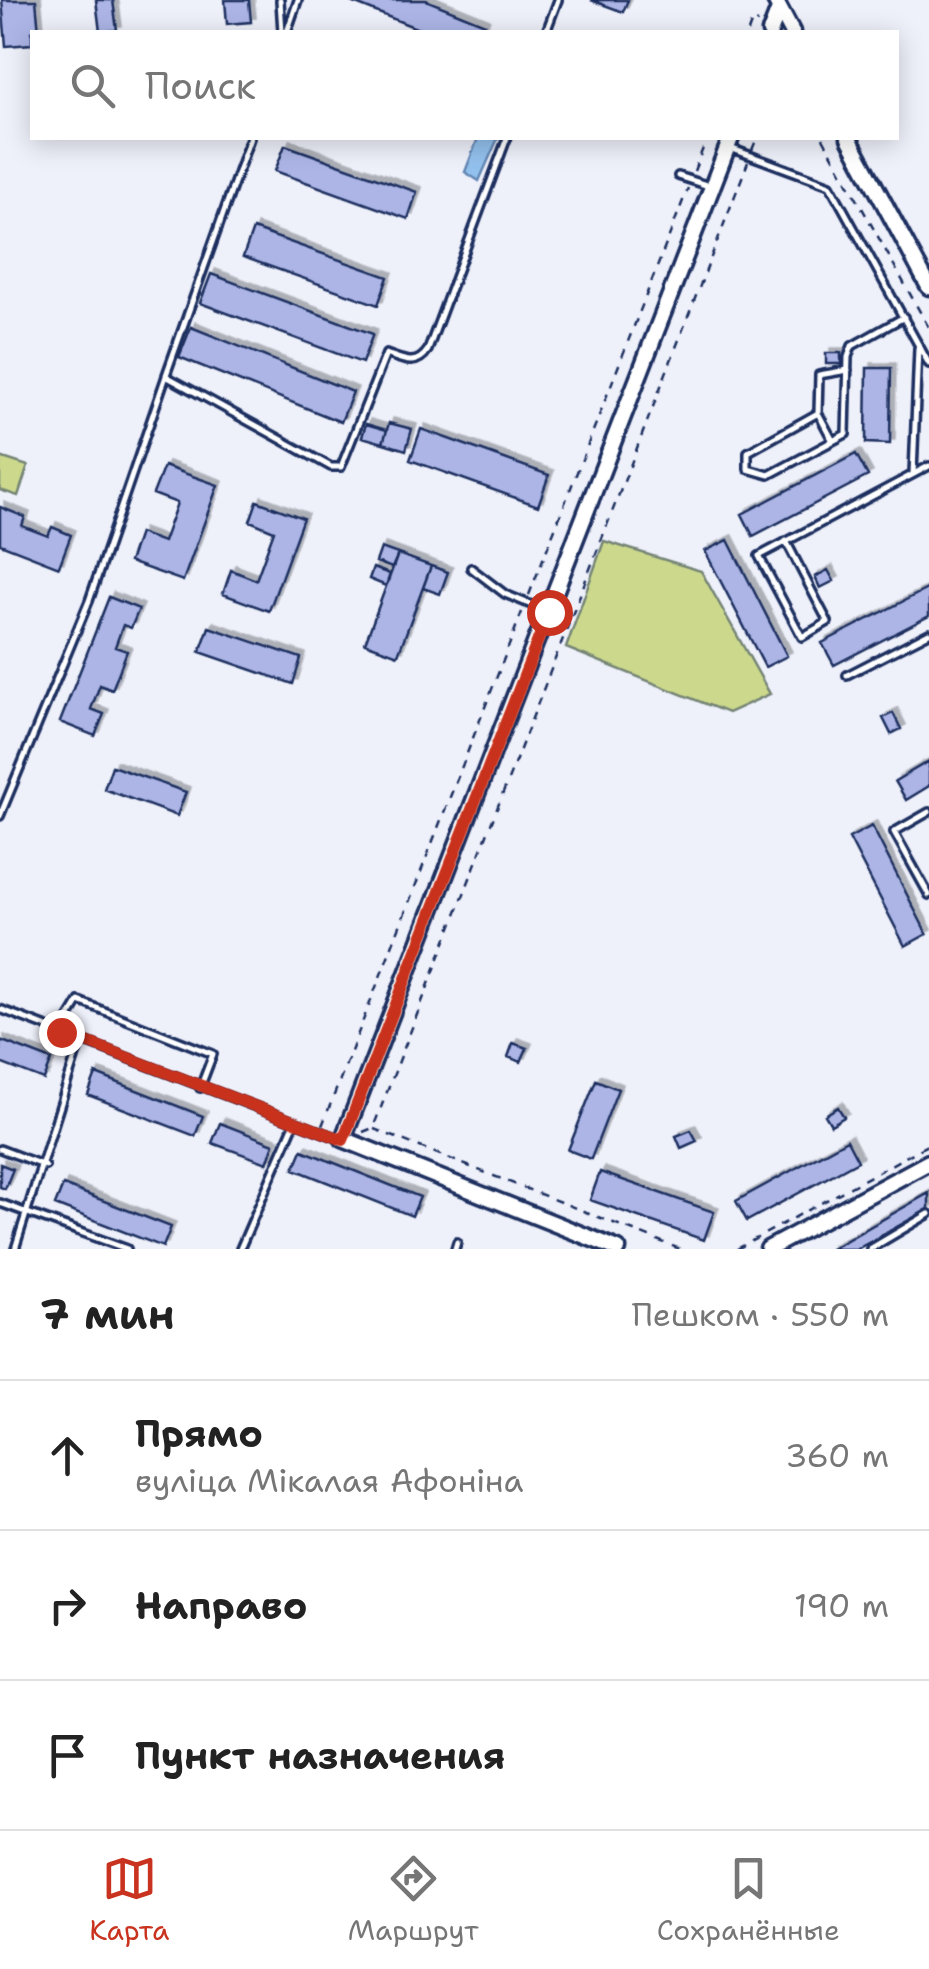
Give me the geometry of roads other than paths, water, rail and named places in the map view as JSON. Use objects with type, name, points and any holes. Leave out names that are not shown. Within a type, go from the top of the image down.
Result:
[{"type":"street","points":[[770,30],[777,4]]},
{"type":"street","points":[[777,4],[791,30]]},
{"type":"street","points":[[850,140],[929,287]]},
{"type":"street","points":[[618,1249],[343,1140],[729,142]]},
{"type":"street","points":[[768,1249],[929,1162]]},
{"type":"lane","points":[[280,0],[284,30]]},
{"type":"lane","points":[[285,30],[298,0]]},
{"type":"lane","points":[[547,30],[558,0]]},
{"type":"lane","points":[[0,816],[89,600],[249,140]]},
{"type":"lane","points":[[166,376],[331,467],[341,467],[386,354],[411,363],[422,359],[428,350],[506,140]]},
{"type":"lane","points":[[729,142],[750,155],[830,185],[929,364]]},
{"type":"lane","points":[[678,176],[712,188]]},
{"type":"lane","points":[[818,414],[748,452],[748,468],[769,475],[846,434],[852,346],[904,317]]},
{"type":"lane","points":[[913,474],[918,344]]},
{"type":"lane","points":[[834,440],[818,414],[818,376],[848,370]]},
{"type":"lane","points":[[786,542],[828,622],[802,637],[759,556],[929,466]]},
{"type":"lane","points":[[471,568],[505,594],[549,612]]},
{"type":"lane","points":[[847,674],[929,633]]},
{"type":"lane","points":[[929,812],[894,832],[929,895]]},
{"type":"lane","points":[[61,1032],[79,1001],[214,1054],[200,1088]]},
{"type":"lane","points":[[0,1009],[343,1140]]},
{"type":"lane","points":[[15,1249],[81,1039]]},
{"type":"lane","points":[[240,1249],[294,1124]]},
{"type":"lane","points":[[0,1150],[44,1166]]},
{"type":"lane","points":[[0,1203],[127,1249]]},
{"type":"lane","points":[[870,1249],[881,1246],[929,1214]]},
{"type":"water","points":[[477,140],[497,140],[479,181],[465,172]]}]
